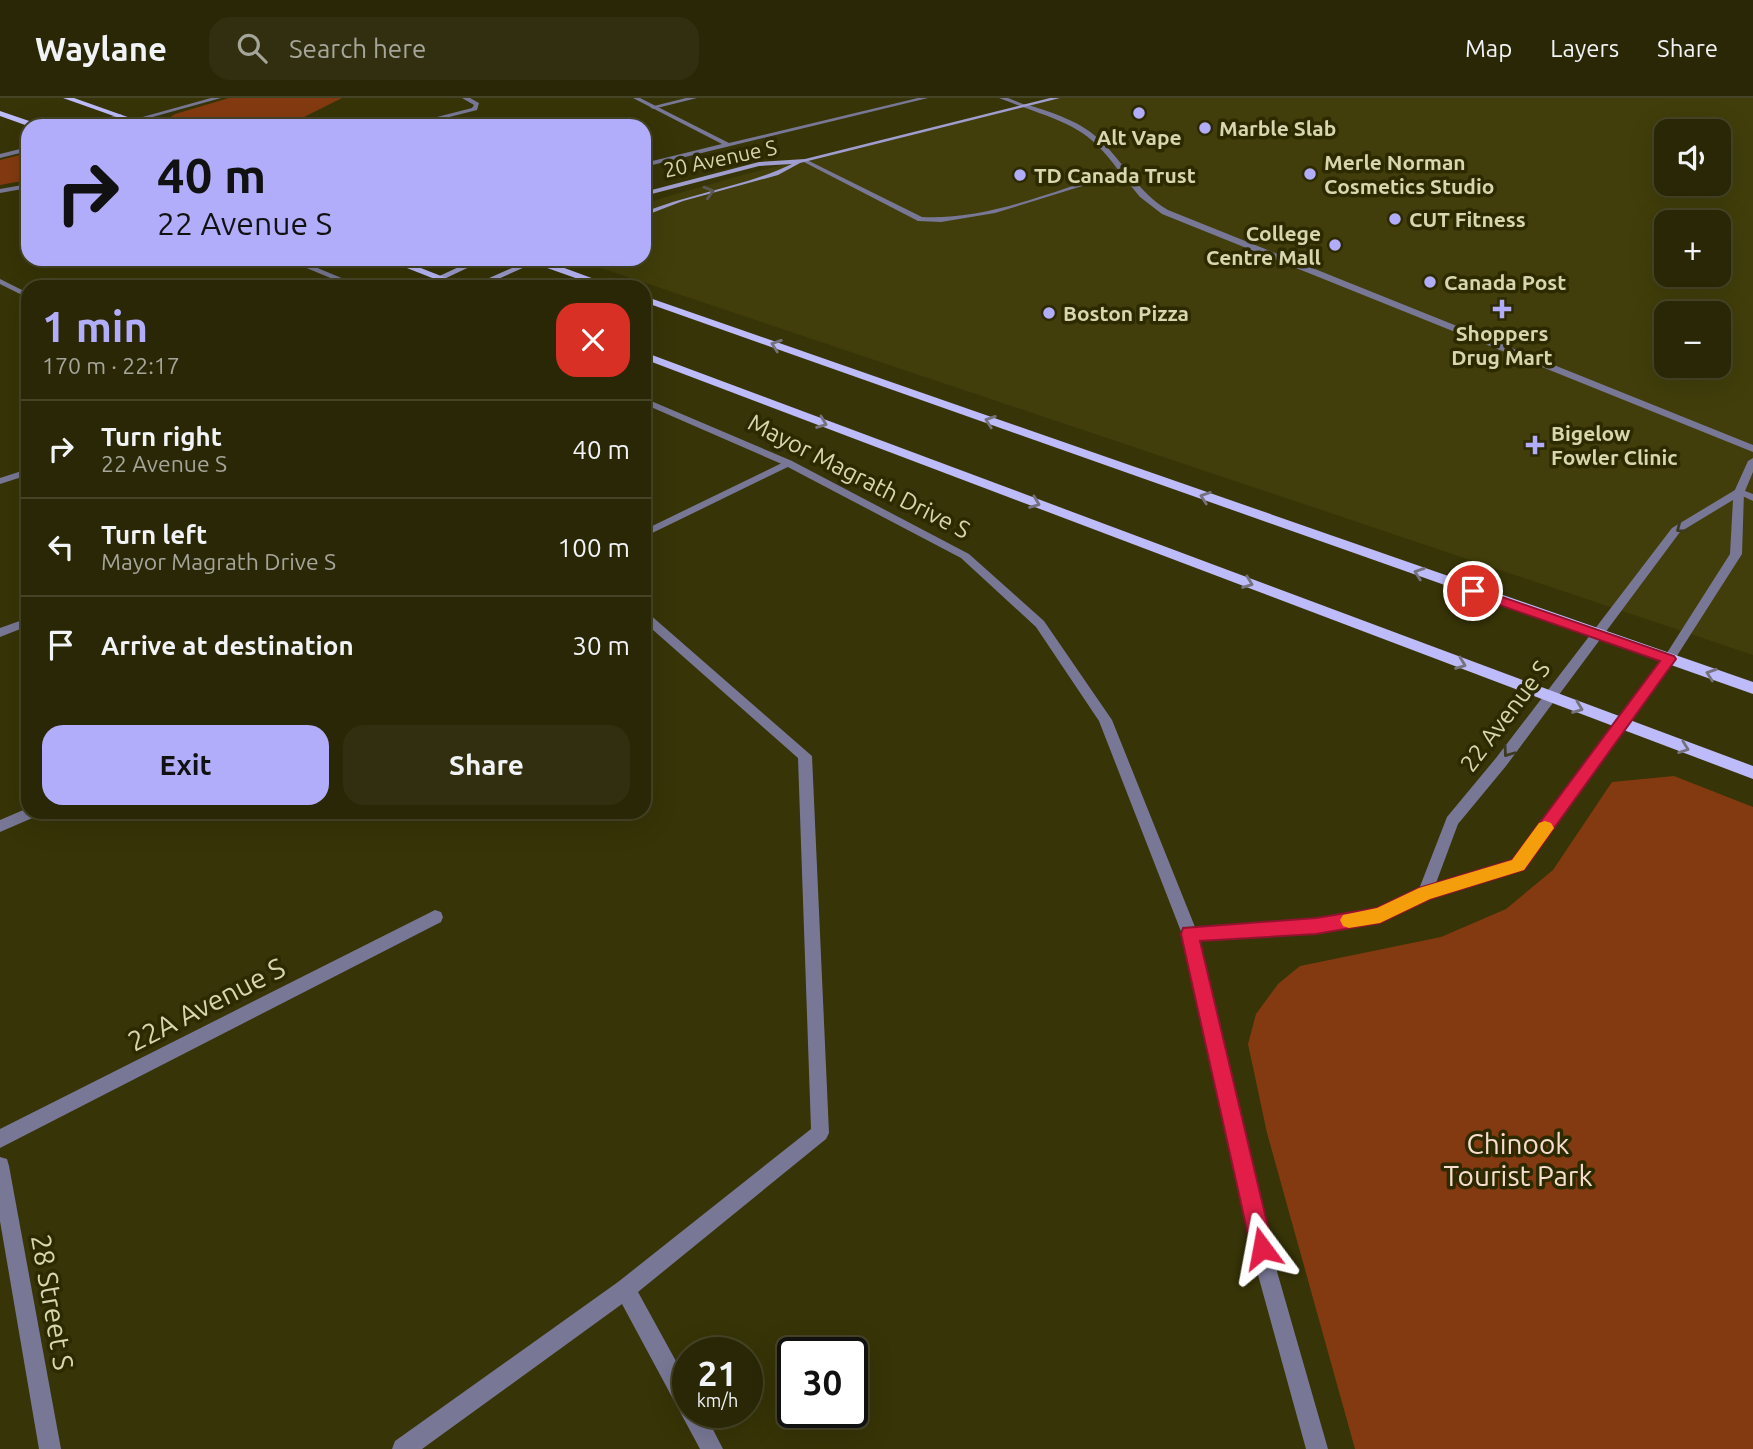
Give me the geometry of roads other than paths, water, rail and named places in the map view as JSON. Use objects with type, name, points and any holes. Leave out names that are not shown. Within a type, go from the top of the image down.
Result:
[{"type":"main road","points":[[67,98],[127,119]]},
{"type":"main road","points":[[0,113],[21,121]]},
{"type":"main road","points":[[407,266],[445,280]]},
{"type":"main road","points":[[552,266],[591,280]]},
{"type":"main road","points":[[651,301],[1595,635],[1753,688]]},
{"type":"main road","name":"Mayor Magrath Drive S","points":[[651,358],[1753,773]]},
{"type":"street","points":[[108,119],[187,98]]},
{"type":"street","points":[[140,119],[218,98]]},
{"type":"street","points":[[438,119],[466,113],[475,108],[477,104],[464,98]]},
{"type":"street","points":[[636,98],[728,145]]},
{"type":"street","points":[[653,107],[694,98]]},
{"type":"street","name":"20 Avenue S","points":[[651,163],[925,98]]},
{"type":"street","points":[[1002,98],[1085,130],[1096,139],[1144,200],[1166,212],[1753,449]]},
{"type":"street","name":"20 Avenue S","points":[[651,212],[692,197],[776,174],[805,161],[1057,98]]},
{"type":"street","points":[[0,148],[21,142]]},
{"type":"street","points":[[0,156],[21,151]]},
{"type":"street","points":[[805,161],[928,220],[983,213],[1122,172]]},
{"type":"street","name":"20 Avenue S","points":[[651,192],[759,164],[805,161]]},
{"type":"street","points":[[0,191],[21,187]]},
{"type":"street","points":[[306,266],[342,280]]},
{"type":"street","points":[[439,278],[464,266]]},
{"type":"street","points":[[489,280],[521,266]]},
{"type":"street","points":[[0,281],[21,292]]},
{"type":"street","name":"Mayor Magrath Drive S","points":[[651,404],[788,463],[965,556],[1040,624],[1105,720],[1190,934],[1268,1275],[1317,1449]]},
{"type":"street","points":[[1190,934],[1316,926],[1380,915],[1425,893],[1518,865],[1669,659],[1736,554],[1739,492],[1753,461]]},
{"type":"street","points":[[651,531],[788,463]]},
{"type":"street","points":[[0,481],[21,474]]},
{"type":"street","points":[[1739,492],[1753,498]]},
{"type":"street","name":"22 Avenue S","points":[[1425,893],[1452,821],[1676,530],[1739,492]]},
{"type":"street","points":[[403,1449],[625,1289],[820,1133],[806,756],[651,622]]},
{"type":"street","points":[[0,633],[21,625]]},
{"type":"street","points":[[0,826],[21,817]]},
{"type":"street","name":"22A Avenue S","points":[[0,1139],[435,917]]},
{"type":"street","name":"28 Street S","points":[[0,1166],[50,1449]]},
{"type":"street","points":[[625,1289],[672,1376]]},
{"type":"street","points":[[701,1428],[712,1449]]},
{"type":"place","name":"Alt Vape","points":[[1139,113]]},
{"type":"place","name":"Marble Slab","points":[[1205,128]]},
{"type":"place","name":"Merle Norman Cosmetics Studio","points":[[1310,174]]},
{"type":"place","name":"TD Canada Trust","points":[[1020,175]]},
{"type":"place","name":"CUT Fitness","points":[[1395,219]]},
{"type":"place","name":"College Centre Mall","points":[[1335,245]]},
{"type":"place","name":"Canada Post","points":[[1430,282]]},
{"type":"place","name":"Shoppers Drug Mart","points":[[1502,309]]},
{"type":"place","name":"Boston Pizza","points":[[1049,313]]},
{"type":"place","name":"Bigelow Fowler Clinic","points":[[1535,445]]},
{"type":"park label","name":"Chinook Tourist Park","points":[[1518,1159]]}]
